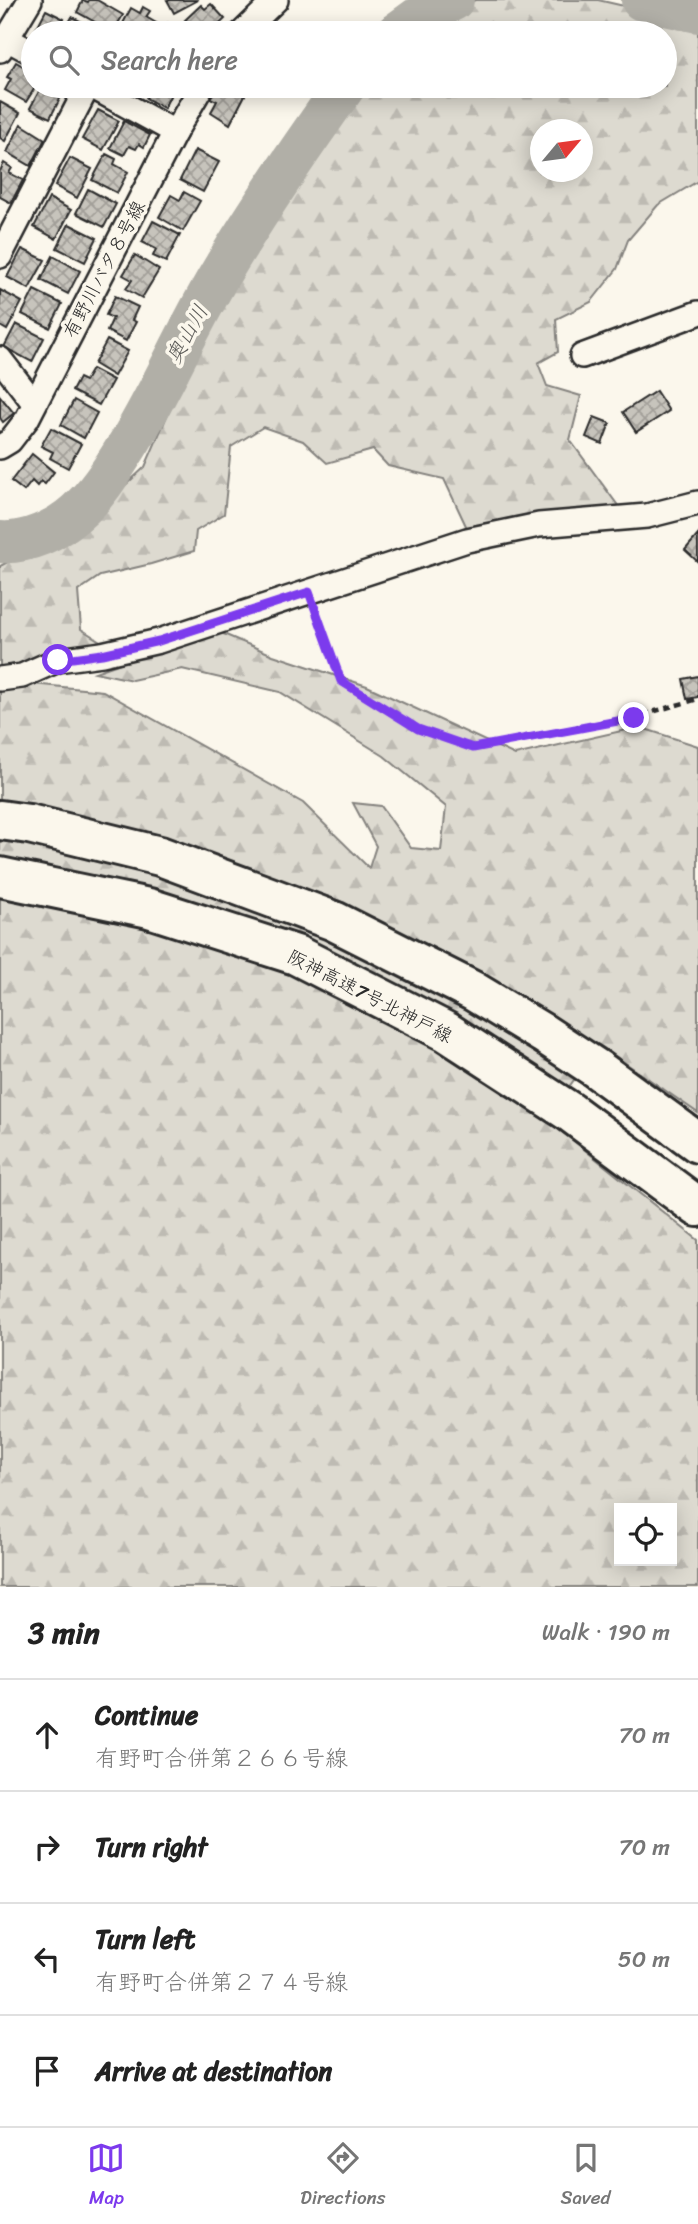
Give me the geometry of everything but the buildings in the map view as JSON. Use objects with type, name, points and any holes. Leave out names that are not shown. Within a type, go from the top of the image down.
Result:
[{"type":"highway","points":[[0,820],[29,824],[160,856],[334,921],[473,991],[597,1069],[698,1143]]},
{"type":"highway","name":"阪神高速7号北神戸線","points":[[0,877],[149,908],[296,955],[447,1032],[570,1112],[698,1207]]},
{"type":"highway","points":[[570,1112],[698,1217]]},
{"type":"street","points":[[21,50],[4,45],[30,0]]},
{"type":"street","points":[[254,21],[276,0]]},
{"type":"street","points":[[0,256],[84,98]]},
{"type":"street","points":[[112,98],[175,132]]},
{"type":"street","name":"有野川バタ８号線","points":[[0,447],[10,441],[27,419],[195,98]]},
{"type":"street","points":[[582,356],[698,313]]},
{"type":"street","points":[[0,359],[34,403]]},
{"type":"street","points":[[0,679],[22,676],[58,660],[102,654],[159,641],[467,540],[539,525],[646,516],[698,503]]},
{"type":"path","points":[[309,592],[341,681],[418,729],[473,748],[634,718],[698,699]]},
{"type":"green space","points":[[475,0],[598,0],[698,23],[698,181],[658,205],[628,240],[617,269],[591,302],[556,319],[558,352],[538,363],[547,386],[581,396],[570,440],[619,507],[516,517],[467,528],[444,479],[388,466],[373,450],[327,463],[303,441],[263,427],[231,447],[224,514],[196,531],[194,551],[100,576],[78,591],[81,629],[100,641],[0,673],[0,566],[88,520],[145,467],[226,280],[345,98],[677,98],[677,21],[431,21]]},
{"type":"green space","points":[[214,630],[273,655],[367,686],[515,755],[639,727],[698,746],[698,1113],[599,1045],[546,1119],[698,1240],[698,1587],[0,1587],[0,686],[32,684],[103,691],[303,803],[369,868],[376,846],[353,803],[381,806],[411,848],[441,851],[446,807],[384,756],[280,692],[182,669],[132,680],[95,672]]},
{"type":"waterway","name":"奥山川","points":[[414,21],[453,0]]},
{"type":"waterway","name":"奥山川","points":[[642,0],[698,12]]},
{"type":"waterway","name":"奥山川","points":[[0,542],[21,541],[51,530],[77,512],[100,487],[142,420],[231,256],[337,98]]},
{"type":"route","points":[[58,660],[102,654],[159,641],[309,592],[341,681],[418,729],[473,748],[634,718]]}]
